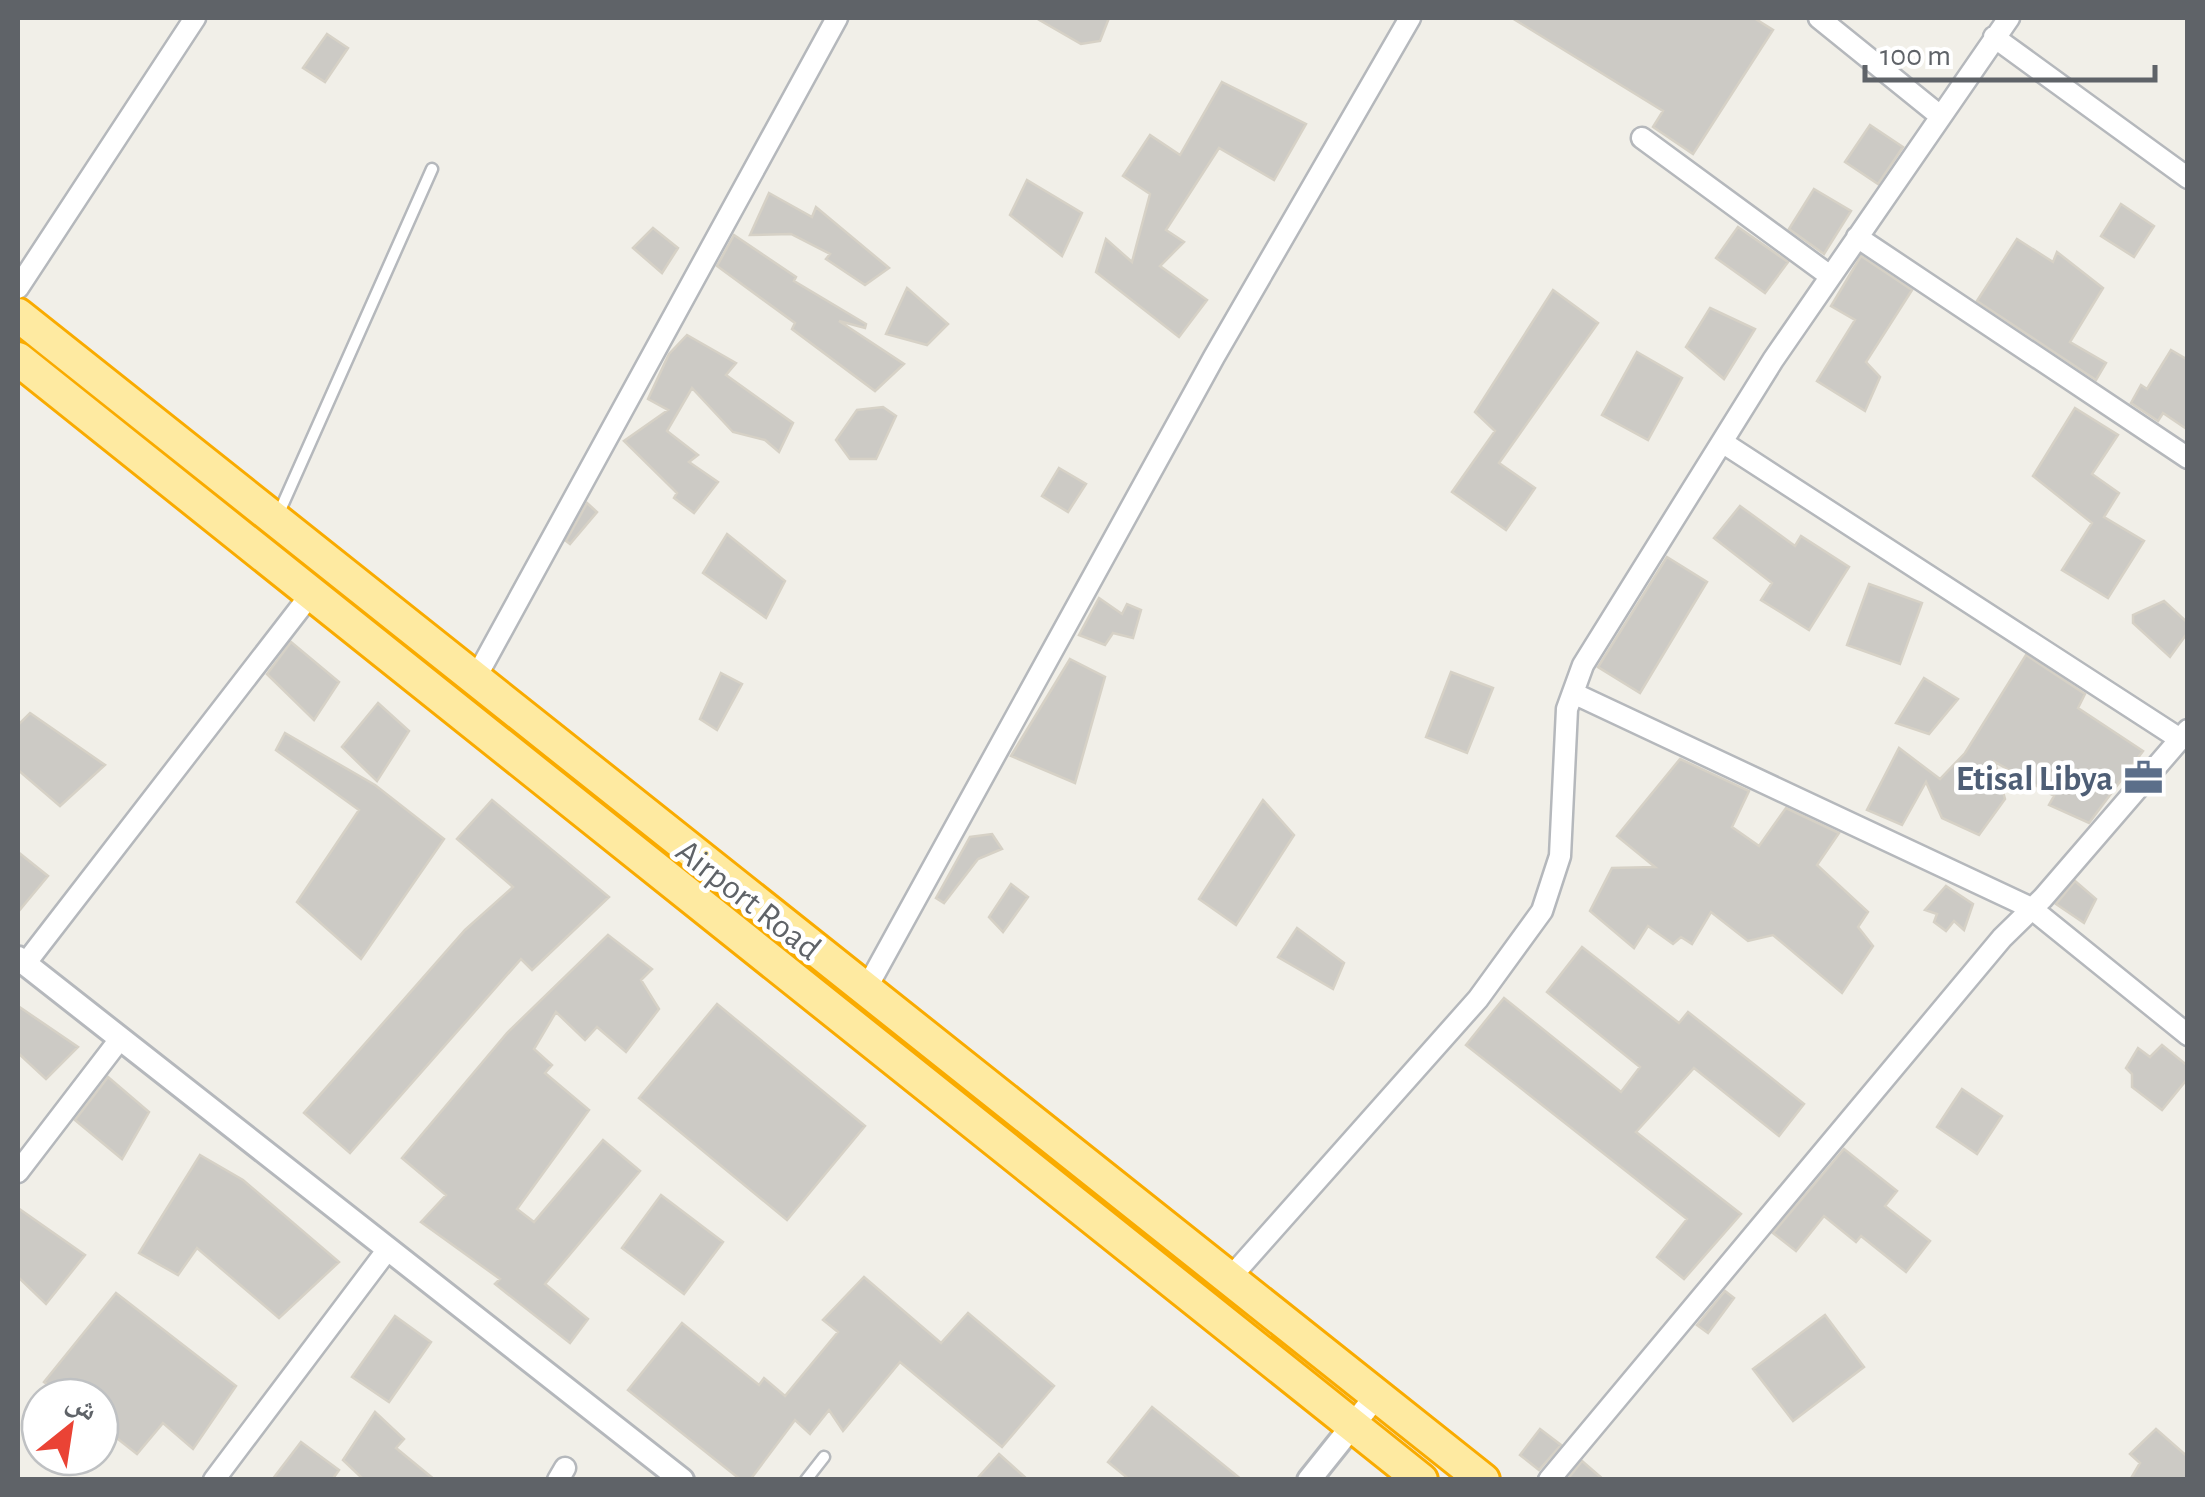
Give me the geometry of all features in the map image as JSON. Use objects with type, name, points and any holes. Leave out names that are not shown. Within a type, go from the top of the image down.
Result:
[{"type":"highway","name":"Airport Road","points":[[18,315],[474,682],[1483,1480]]},
{"type":"highway","name":"Airport Road","points":[[18,359],[1420,1480]]},
{"type":"highway","points":[[142,458],[160,430]]},
{"type":"street","points":[[18,288],[195,18]]},
{"type":"street","points":[[474,682],[837,18]]},
{"type":"street","points":[[865,991],[1214,357],[1410,18]]},
{"type":"street","points":[[1819,18],[1939,115]]},
{"type":"street","points":[[1230,1278],[1478,999],[1542,911],[1560,856],[1562,748],[1572,693],[1584,665],[1830,276],[2009,18]]},
{"type":"street","points":[[1994,37],[2188,178]]},
{"type":"street","points":[[1642,138],[1830,276]]},
{"type":"street","points":[[1856,237],[2188,458]]},
{"type":"street","points":[[1549,1480],[2031,908],[2184,734],[1722,442]]},
{"type":"street","points":[[311,594],[22,961],[682,1480]]},
{"type":"street","points":[[1572,693],[2031,908],[2188,1036]]},
{"type":"street","points":[[18,1172],[120,1039]]},
{"type":"street","points":[[214,1480],[388,1250]]},
{"type":"street","points":[[1309,1480],[1377,1395]]},
{"type":"lane","points":[[275,521],[432,169]]},
{"type":"lane","points":[[806,1480],[824,1458]]},
{"type":"building","points":[[1036,18],[1109,18],[1100,41],[1081,44]]},
{"type":"building","points":[[1512,18],[1754,18],[1773,30],[1693,154],[1653,127],[1663,111]]},
{"type":"building","points":[[327,34],[348,48],[325,82],[303,68]]},
{"type":"building","points":[[1222,82],[1306,124],[1274,180],[1219,148],[1166,230],[1184,242],[1160,266],[1207,300],[1179,337],[1096,272],[1106,239],[1132,262],[1150,194],[1123,176],[1150,135],[1180,155]]},
{"type":"building","points":[[1870,125],[1903,147],[1878,184],[1845,162]]},
{"type":"building","points":[[1027,180],[1082,213],[1062,256],[1010,215]]},
{"type":"building","points":[[1814,189],[1851,211],[1824,254],[1789,229]]},
{"type":"building","points":[[769,193],[812,217],[816,207],[889,268],[865,285],[826,259],[830,254],[791,234],[750,235]]},
{"type":"building","points":[[2121,204],[2154,226],[2134,257],[2101,236]]},
{"type":"building","points":[[1738,227],[1788,262],[1765,293],[1716,258]]},
{"type":"building","points":[[653,228],[678,248],[662,273],[633,248]]},
{"type":"building","points":[[734,235],[796,277],[794,281],[866,324],[865,328],[839,321],[904,364],[875,391],[792,329],[795,323],[717,266]]},
{"type":"building","points":[[2017,239],[2053,262],[2057,252],[2103,288],[2070,342],[2106,363],[2096,380],[1977,301]]},
{"type":"building","points":[[1861,256],[1912,290],[1866,362],[1880,377],[1865,411],[1817,381],[1855,320],[1831,306]]},
{"type":"building","points":[[907,288],[948,324],[927,345],[886,334]]},
{"type":"building","points":[[1553,290],[1598,323],[1499,463],[1535,488],[1506,530],[1452,492],[1495,431],[1475,412]]},
{"type":"building","points":[[1710,308],[1755,329],[1724,379],[1686,347]]},
{"type":"building","points":[[687,335],[736,363],[726,375],[793,423],[779,452],[765,440],[733,432],[692,388],[667,431],[698,455],[689,462],[718,482],[694,513],[674,498],[677,493],[624,441],[668,410],[648,399],[669,354]]},
{"type":"building","points":[[2171,350],[2188,360],[2188,430],[2163,413],[2158,421],[2131,403],[2141,385],[2147,389]]},
{"type":"building","points":[[1637,352],[1682,378],[1648,440],[1602,415]]},
{"type":"building","points":[[883,407],[896,416],[876,459],[850,459],[836,440],[857,410]]},
{"type":"building","points":[[2075,408],[2118,435],[2092,474],[2119,493],[2104,517],[2144,541],[2108,598],[2062,570],[2092,523],[2033,476]]},
{"type":"building","points":[[1059,468],[1086,484],[1068,512],[1042,496]]},
{"type":"building","points":[[587,503],[597,512],[570,544],[566,541]]},
{"type":"building","points":[[1740,506],[1795,546],[1801,536],[1849,567],[1809,630],[1761,600],[1772,583],[1714,538]]},
{"type":"building","points":[[727,534],[785,581],[766,618],[703,573]]},
{"type":"building","points":[[1667,557],[1707,582],[1640,693],[1598,667]]},
{"type":"building","points":[[1869,584],[1922,603],[1900,664],[1847,645]]},
{"type":"building","points":[[1099,598],[1122,614],[1127,604],[1141,610],[1133,638],[1113,633],[1105,645],[1079,635]]},
{"type":"building","points":[[2164,601],[2188,623],[2188,632],[2170,657],[2133,623],[2133,615]]},
{"type":"building","points":[[291,642],[339,682],[314,720],[267,674]]},
{"type":"building","points":[[2026,655],[2085,694],[2078,708],[2143,751],[2089,823],[2049,805],[2054,796],[1995,762],[2005,799],[1979,835],[1942,818],[1926,782],[1902,825],[1867,810],[1899,748],[1940,779],[1965,753]]},
{"type":"building","points":[[1070,659],[1105,677],[1075,783],[1011,756]]},
{"type":"building","points":[[1451,672],[1493,688],[1467,753],[1426,737]]},
{"type":"building","points":[[721,673],[742,684],[717,730],[700,719]]},
{"type":"building","points":[[1924,678],[1958,699],[1929,734],[1896,723]]},
{"type":"building","points":[[378,703],[409,731],[377,781],[342,747]]},
{"type":"building","points":[[30,713],[105,765],[60,806],[18,770],[18,725]]},
{"type":"building","points":[[285,733],[375,785],[444,839],[361,959],[297,902],[359,810],[276,750]]},
{"type":"building","points":[[1680,759],[1749,791],[1732,827],[1759,846],[1786,808],[1839,833],[1817,865],[1868,912],[1858,927],[1873,946],[1842,993],[1773,935],[1748,941],[1711,912],[1692,944],[1681,937],[1673,944],[1648,926],[1634,948],[1590,911],[1612,868],[1655,867],[1617,836]]},
{"type":"building","points":[[492,800],[609,897],[532,970],[521,959],[350,1153],[304,1113],[465,930],[513,887],[457,839]]},
{"type":"building","points":[[1263,800],[1294,835],[1236,925],[1199,899]]},
{"type":"building","points":[[992,834],[1002,849],[978,859],[944,903],[936,898],[970,837]]},
{"type":"building","points":[[18,852],[48,876],[18,912]]},
{"type":"building","points":[[2075,881],[2096,899],[2084,923],[2056,904]]},
{"type":"building","points":[[1011,884],[1028,897],[1003,932],[989,917]]},
{"type":"building","points":[[1946,886],[1973,904],[1964,930],[1954,921],[1946,931],[1934,922],[1937,914],[1925,910]]},
{"type":"building","points":[[1297,928],[1344,963],[1333,989],[1278,957]]},
{"type":"building","points":[[608,935],[652,969],[641,980],[659,1009],[626,1052],[597,1027],[585,1040],[556,1012],[534,1049],[552,1065],[545,1073],[589,1110],[517,1209],[534,1222],[603,1140],[640,1171],[545,1284],[588,1319],[570,1343],[495,1284],[500,1279],[421,1222],[446,1195],[402,1158],[507,1033]]},
{"type":"building","points":[[1582,947],[1679,1023],[1688,1012],[1804,1104],[1779,1136],[1694,1068],[1636,1132],[1741,1214],[1684,1279],[1657,1257],[1687,1219],[1466,1045],[1504,998],[1621,1092],[1640,1067],[1547,992]]},
{"type":"building","points":[[717,1004],[865,1126],[787,1220],[639,1098]]},
{"type":"building","points":[[18,1006],[78,1047],[46,1079],[18,1053]]},
{"type":"building","points":[[2162,1045],[2188,1066],[2188,1078],[2162,1110],[2132,1087],[2132,1074],[2126,1068],[2138,1048],[2150,1057]]},
{"type":"building","points":[[108,1077],[149,1112],[122,1159],[75,1120]]},
{"type":"building","points":[[1962,1089],[2002,1116],[1977,1154],[1937,1127]]},
{"type":"building","points":[[1844,1149],[1897,1191],[1885,1206],[1930,1241],[1906,1272],[1861,1236],[1856,1242],[1824,1216],[1796,1251],[1773,1233]]},
{"type":"building","points":[[200,1155],[243,1180],[339,1262],[279,1318],[197,1248],[178,1275],[139,1253]]},
{"type":"building","points":[[661,1195],[723,1242],[684,1294],[622,1248]]},
{"type":"building","points":[[18,1208],[85,1255],[46,1304],[18,1277]]},
{"type":"building","points":[[864,1277],[941,1343],[968,1313],[1054,1386],[1002,1447],[900,1362],[843,1431],[829,1410],[810,1434],[795,1420],[750,1480],[741,1480],[628,1390],[682,1323],[759,1385],[764,1378],[785,1396],[838,1332],[823,1320]]},
{"type":"building","points":[[1725,1291],[1734,1298],[1708,1333],[1697,1325]]},
{"type":"building","points":[[116,1293],[236,1386],[193,1449],[163,1423],[137,1454],[120,1441],[120,1377],[48,1377]]},
{"type":"building","points":[[1825,1315],[1864,1367],[1793,1421],[1753,1369]]},
{"type":"building","points":[[395,1316],[431,1342],[389,1402],[352,1377]]},
{"type":"building","points":[[1152,1407],[1242,1480],[1130,1480],[1108,1462]]},
{"type":"building","points":[[375,1412],[404,1439],[396,1448],[435,1480],[364,1480],[343,1460]]},
{"type":"building","points":[[1540,1429],[1561,1445],[1539,1470],[1520,1455]]},
{"type":"building","points":[[2156,1429],[2188,1457],[2188,1480],[2130,1480],[2140,1463],[2130,1454]]},
{"type":"building","points":[[301,1442],[339,1470],[332,1480],[272,1480]]},
{"type":"building","points":[[999,1454],[1028,1480],[976,1480]]},
{"type":"building","points":[[1582,1461],[1604,1480],[1567,1480]]},
{"type":"place","name":"Etisal Libya","points":[[2143,778]]}]
